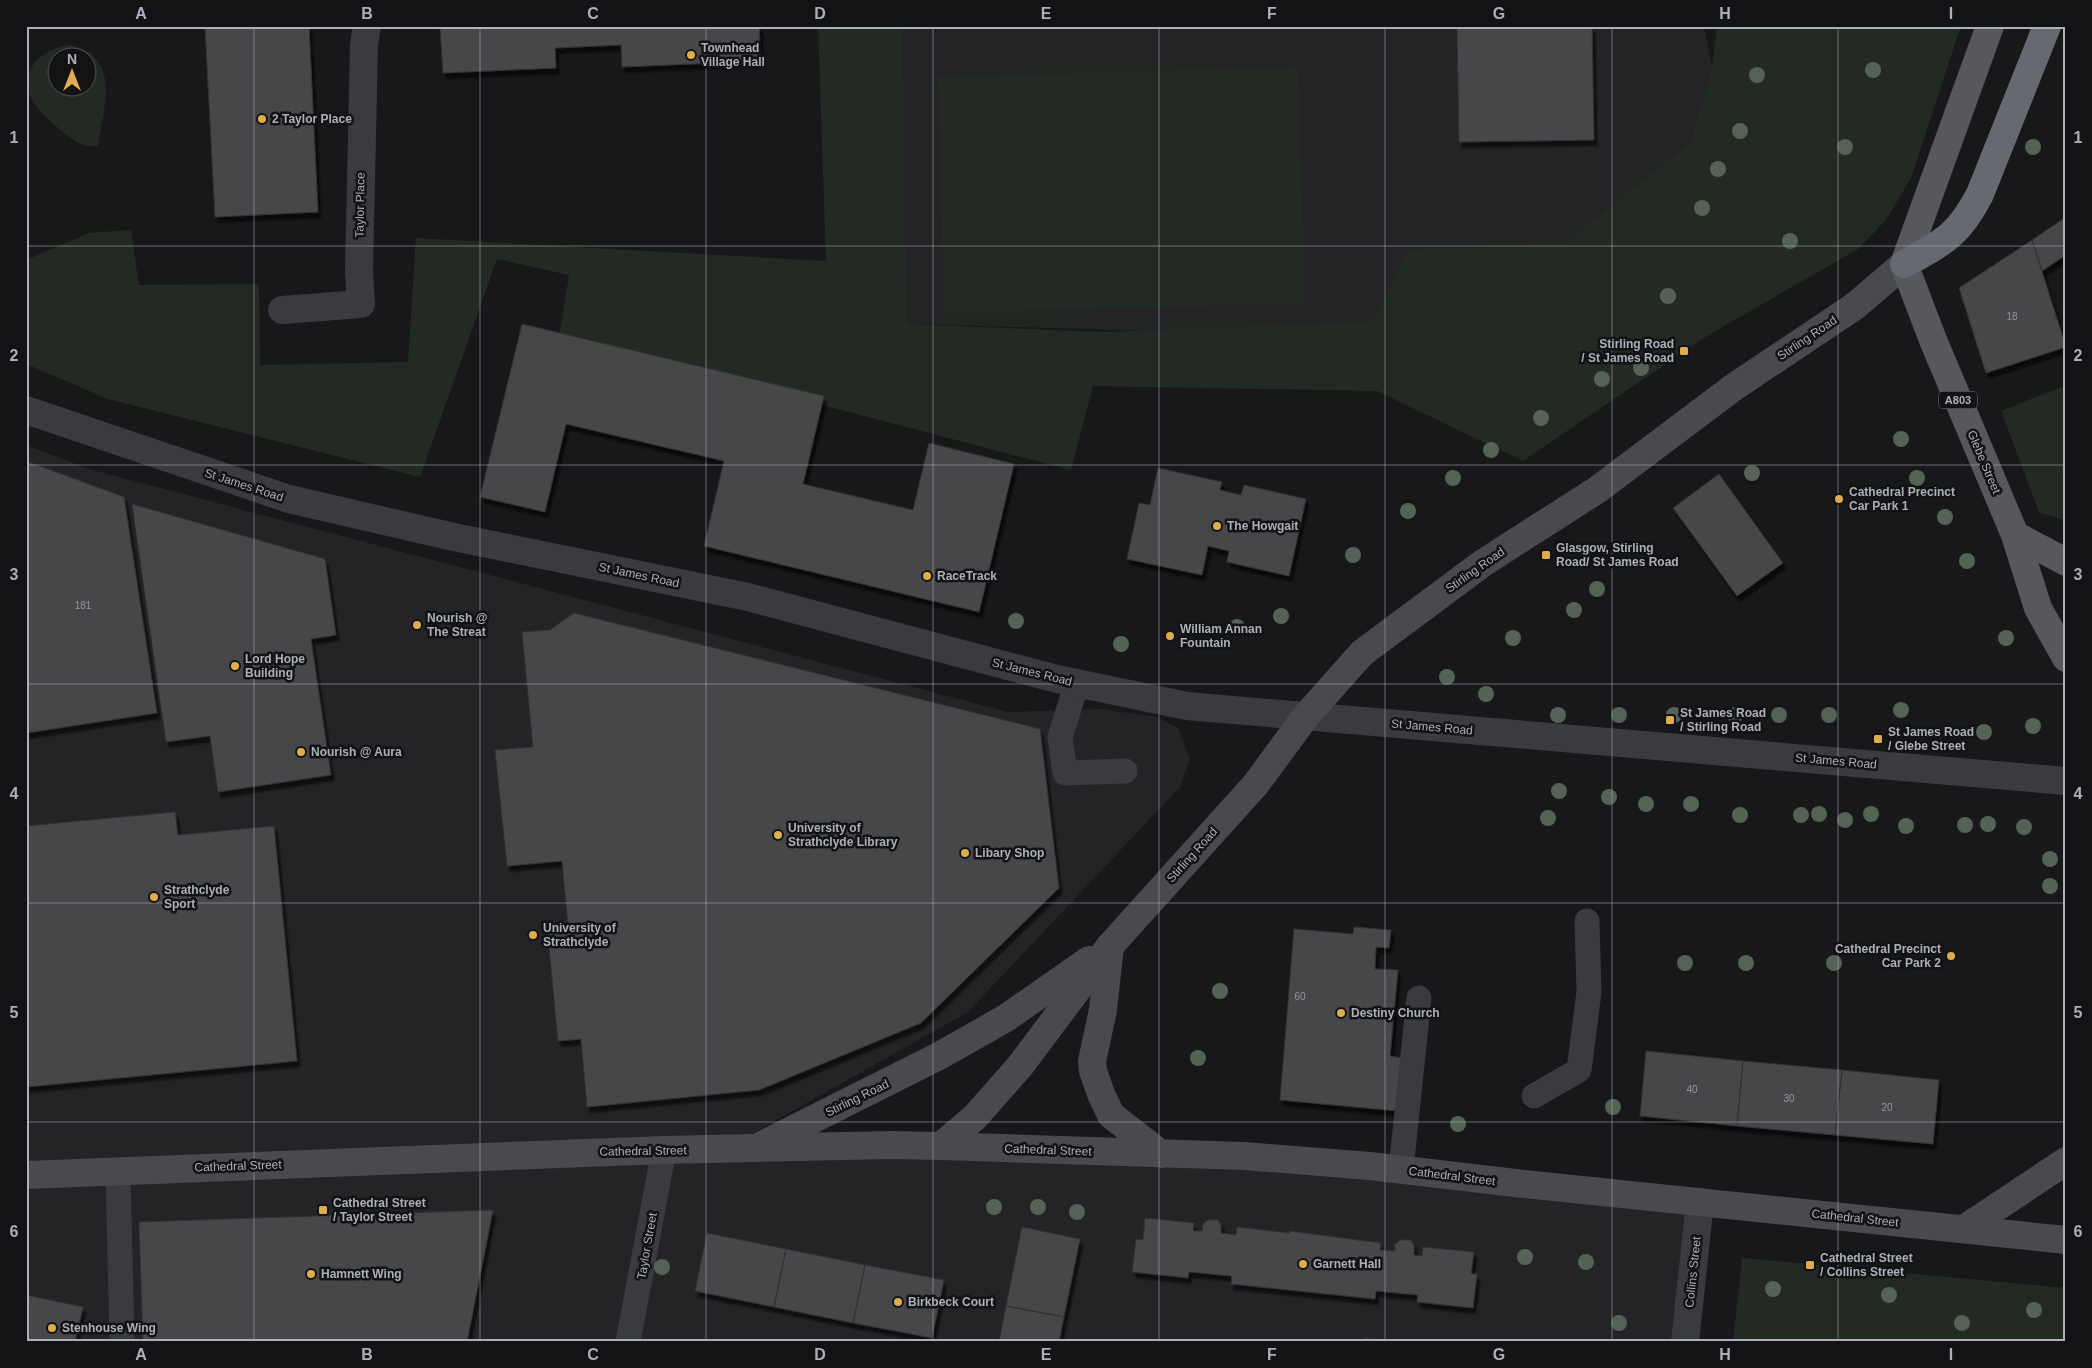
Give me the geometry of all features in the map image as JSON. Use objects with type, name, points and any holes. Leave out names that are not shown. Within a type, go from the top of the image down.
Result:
[{"type":"highway","points":[[1904,264],[1953,235],[1968,216],[1980,194],[2047,26]]},
{"type":"main road","points":[[1904,264],[1990,26]]},
{"type":"main road","name":"Glebe Street","points":[[1904,264],[1933,340],[2015,535],[2038,608],[2066,658]]},
{"type":"main road","points":[[2015,535],[2066,562]]},
{"type":"street","name":"Taylor Place","points":[[282,310],[361,304],[359,272],[364,45],[367,26]]},
{"type":"street","name":"Stirling Road","points":[[941,1146],[975,1117],[1020,1066],[1110,946],[1256,784],[1306,716],[1362,653],[1483,563],[1597,490],[1734,387],[1855,306],[1904,264]]},
{"type":"street","name":"St James Road","points":[[26,410],[289,499],[454,537],[748,598],[1077,683],[1187,706],[2066,781]]},
{"type":"street","name":"Stirling Road","points":[[754,1149],[939,1056],[1006,1018],[1110,946]]},
{"type":"street","points":[[1110,946],[1103,1010],[1092,1061],[1093,1071],[1111,1115],[1161,1154]]},
{"type":"street","name":"Cathedral Street","points":[[26,1175],[664,1150],[891,1145],[941,1146],[1244,1156],[1401,1169],[1524,1184],[2066,1240]]},
{"type":"street","points":[[1964,1229],[2066,1161]]},
{"type":"street","name":"Collins Street","points":[[1686,1342],[1700,1202]]},
{"type":"lane","points":[[1077,683],[1060,737],[1065,773],[1125,771]]},
{"type":"lane","points":[[1534,1096],[1579,1070],[1589,992],[1587,920]]},
{"type":"lane","points":[[1401,1169],[1419,998]]},
{"type":"lane","name":"Taylor Street","points":[[628,1342],[664,1150]]},
{"type":"lane","points":[[118,1171],[122,1342]]},
{"type":"shaded area","points":[[818,26],[903,26],[907,324],[1106,332],[1373,321],[1408,250],[1565,244],[1690,143],[1712,67],[1717,26],[1961,26],[1911,178],[1886,220],[1858,249],[1707,336],[1523,461],[1377,391],[1093,386],[1071,470],[559,336],[569,275],[497,259],[420,477],[108,399],[26,364],[26,260],[89,233],[131,230],[139,285],[259,284],[260,365],[408,362],[416,238],[826,261]]},
{"type":"shaded area","points":[[903,26],[1704,26],[1712,67],[1661,243],[1574,343],[907,324]]},
{"type":"shaded area","points":[[69,45],[78,48],[57,48]]},
{"type":"shaded area","points":[[48,52],[48,98],[98,98],[98,62],[103,71],[106,85],[98,146],[85,146],[70,137],[47,117],[31,98],[28,88],[30,70],[42,56]]},
{"type":"shaded area","points":[[1298,67],[1305,303],[944,313],[938,77]]},
{"type":"shaded area","points":[[2066,385],[2066,521],[2039,512],[2001,411]]},
{"type":"shaded area","name":"University of Strathclyde","points":[[26,445],[89,469],[1008,712],[1101,709],[1156,717],[1178,728],[1190,758],[1180,787],[968,1012],[727,1148],[891,1145],[1700,1202],[1685,1342],[26,1342]]},
{"type":"shaded area","points":[[1742,1258],[2066,1288],[2066,1342],[1733,1342]]},
{"type":"building","name":"2 Taylor Place","points":[[205,26],[309,26],[318,212],[215,217]]},
{"type":"building","name":"Townhead Village Hall","points":[[440,26],[759,26],[761,61],[622,67],[621,45],[555,48],[556,68],[443,73]]},
{"type":"building","points":[[1457,26],[1592,26],[1594,140],[1459,142]]},
{"type":"building","points":[[2066,217],[2066,255],[2042,271],[2032,240]]},
{"type":"building","points":[[2032,240],[2066,347],[1986,373],[1959,288]]},
{"type":"building","points":[[522,324],[824,396],[803,484],[913,510],[929,443],[1014,464],[979,612],[704,546],[724,461],[566,424],[545,512],[480,497]]},
{"type":"building","points":[[26,461],[124,497],[157,713],[26,733]]},
{"type":"building","name":"The Howgait","points":[[1158,468],[1222,482],[1220,490],[1241,495],[1244,485],[1306,499],[1289,576],[1227,562],[1229,551],[1208,546],[1202,575],[1127,559],[1139,503],[1150,505]]},
{"type":"building","points":[[1719,474],[1783,563],[1737,596],[1673,508]]},
{"type":"building","name":"Lord Hope Building","points":[[132,504],[325,559],[336,635],[311,639],[331,775],[218,792],[210,736],[166,742]]},
{"type":"building","name":"University of Strathclyde Library","points":[[574,613],[1040,729],[1059,888],[921,1023],[759,1090],[587,1107],[581,1039],[558,1041],[547,927],[568,925],[562,861],[507,866],[495,750],[533,747],[522,632],[550,630]]},
{"type":"building","name":"Strathclyde Sport","points":[[175,812],[178,835],[274,826],[297,1061],[26,1087],[26,826]]},
{"type":"building","name":"Destiny Church","points":[[1354,927],[1391,930],[1389,948],[1376,947],[1375,969],[1398,970],[1390,1056],[1402,1058],[1398,1111],[1280,1100],[1294,929],[1353,934]]},
{"type":"building","points":[[1646,1051],[1743,1061],[1737,1126],[1640,1116]]},
{"type":"building","points":[[1743,1061],[1842,1070],[1835,1135],[1737,1126]]},
{"type":"building","points":[[1842,1070],[1939,1080],[1933,1144],[1835,1135]]},
{"type":"building","name":"Hamnett Wing","points":[[493,1210],[467,1342],[143,1342],[139,1222]]},
{"type":"building","name":"Garnett Hall","points":[[1145,1218],[1194,1223],[1193,1231],[1202,1231],[1203,1224],[1208,1220],[1218,1220],[1221,1225],[1221,1233],[1236,1235],[1237,1227],[1290,1233],[1290,1231],[1381,1243],[1380,1250],[1395,1251],[1395,1244],[1401,1240],[1411,1240],[1414,1246],[1414,1255],[1422,1256],[1423,1247],[1474,1252],[1471,1274],[1477,1274],[1473,1308],[1417,1302],[1418,1295],[1376,1291],[1375,1299],[1231,1284],[1232,1276],[1189,1272],[1188,1278],[1132,1272],[1136,1239],[1143,1240]]},
{"type":"building","name":"Birkbeck Court","points":[[1022,1227],[1080,1239],[1064,1317],[1006,1306]]},
{"type":"building","points":[[707,1233],[786,1249],[774,1307],[695,1291]]},
{"type":"building","points":[[786,1249],[865,1265],[853,1323],[774,1307]]},
{"type":"building","name":"Birkbeck Court","points":[[865,1265],[944,1280],[932,1338],[853,1323]]},
{"type":"building","name":"Stenhouse Wing","points":[[26,1295],[83,1307],[75,1342],[26,1342]]},
{"type":"building","name":"Birkbeck Court","points":[[1006,1306],[1064,1317],[1059,1342],[999,1342]]},
{"type":"building","points":[[1364,1338],[1402,1342],[1364,1342]]},
{"type":"place","name":"Townhead Village Hall","points":[[691,55]]},
{"type":"place","name":"2 Taylor Place","points":[[262,119]]},
{"type":"place","name":"Stirling Road / St James Road","points":[[1684,351]]},
{"type":"place","name":"Cathedral Precinct Car Park 1","points":[[1839,499]]},
{"type":"place","name":"The Howgait","points":[[1217,526]]},
{"type":"place","name":"Glasgow, Stirling Road/ St James Road","points":[[1546,555]]},
{"type":"place","name":"RaceTrack","points":[[927,576]]},
{"type":"place","name":"Nourish @ The Streat","points":[[417,625]]},
{"type":"place","name":"William Annan Fountain","points":[[1170,636]]},
{"type":"place","name":"Lord Hope Building","points":[[235,666]]},
{"type":"place","name":"St James Road / Stirling Road","points":[[1670,720]]},
{"type":"place","name":"St James Road / Glebe Street","points":[[1878,739]]},
{"type":"place","name":"Nourish @ Aura","points":[[301,752]]},
{"type":"place","name":"University of Strathclyde Library","points":[[778,835]]},
{"type":"place","name":"Libary Shop","points":[[965,853]]},
{"type":"place","name":"Strathclyde Sport","points":[[154,897]]},
{"type":"place","name":"University of Strathclyde","points":[[533,935]]},
{"type":"place","name":"Cathedral Precinct Car Park 2","points":[[1951,956]]},
{"type":"place","name":"Destiny Church","points":[[1341,1013]]},
{"type":"place","name":"Cathedral Street / Taylor Street","points":[[323,1210]]},
{"type":"place","name":"Garnett Hall","points":[[1303,1264]]},
{"type":"place","name":"Cathedral Street / Collins Street","points":[[1810,1265]]},
{"type":"place","name":"Hamnett Wing","points":[[311,1274]]},
{"type":"place","name":"Birkbeck Court","points":[[898,1302]]},
{"type":"place","name":"Stenhouse Wing","points":[[52,1328]]}]
